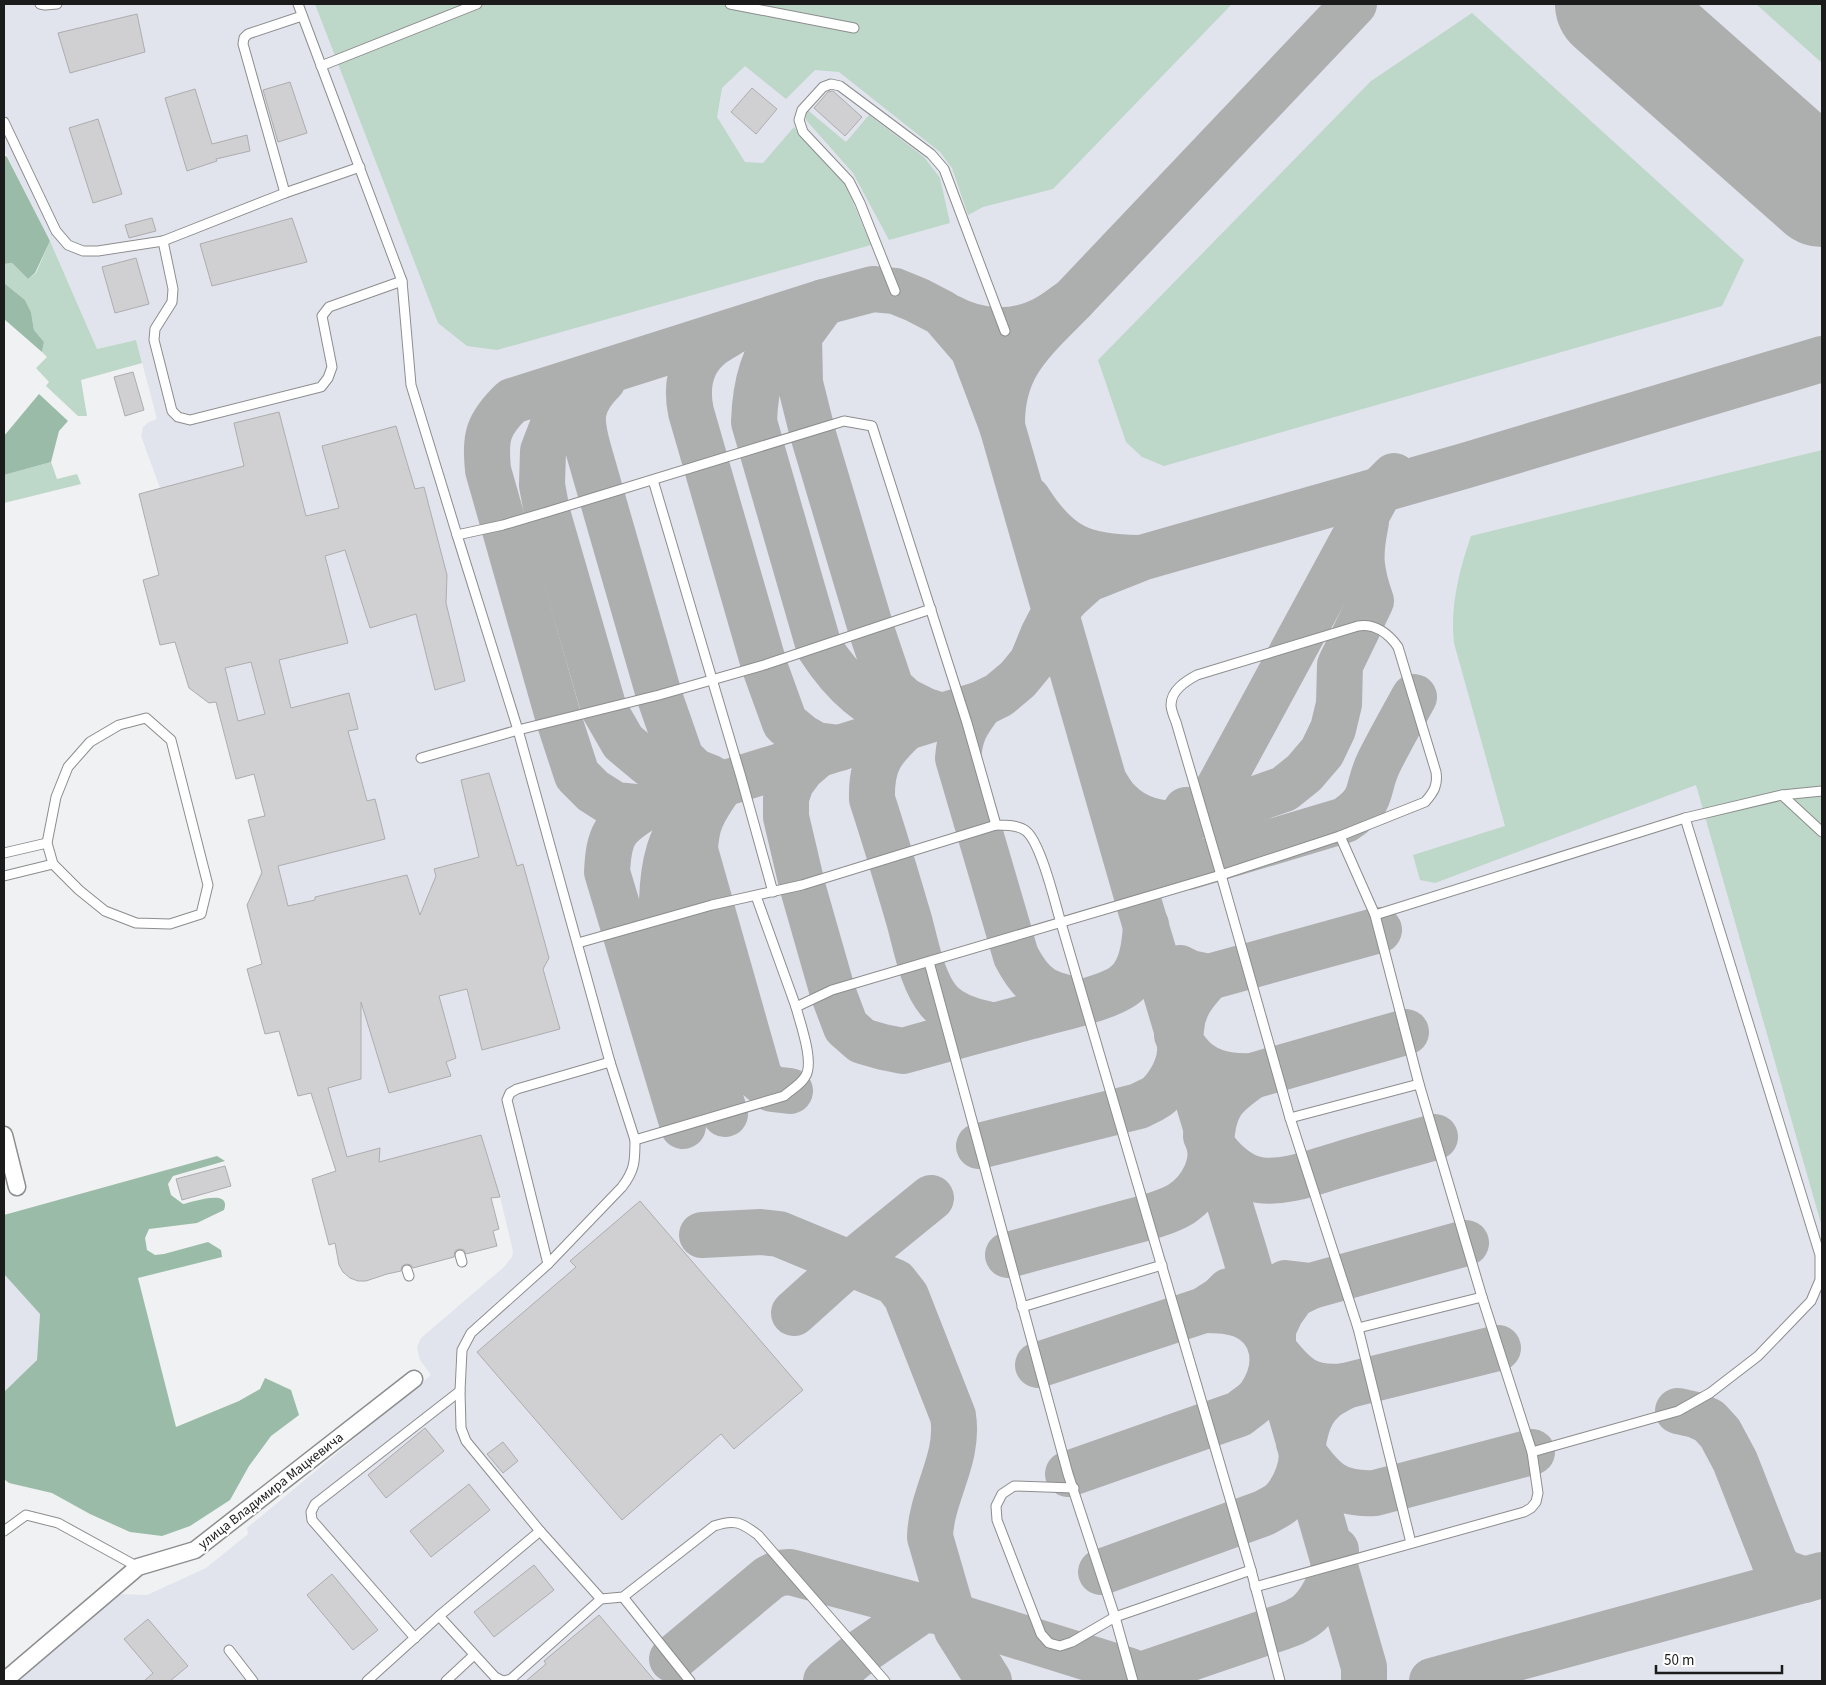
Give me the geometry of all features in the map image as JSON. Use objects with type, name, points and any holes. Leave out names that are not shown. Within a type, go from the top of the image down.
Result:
[{"type":"street","points":[[5,1144],[17,1187]]},
{"type":"street","name":"улица Владимира Мацкевича","points":[[4,1681],[138,1567],[195,1550],[414,1379]]},
{"type":"lane","points":[[40,4],[45,6],[57,4]]},
{"type":"lane","points":[[298,4],[402,281],[411,385],[518,730],[610,1062],[635,1140],[635,1162],[632,1175],[548,1264],[471,1333],[462,1350],[461,1428],[466,1441],[540,1531],[601,1599]]},
{"type":"lane","points":[[321,66],[477,4]]},
{"type":"lane","points":[[730,4],[854,28]]},
{"type":"lane","points":[[285,193],[243,44],[244,38],[248,34],[302,16]]},
{"type":"lane","points":[[895,291],[860,203],[849,181],[803,132],[799,120],[802,110],[823,87],[831,84],[840,86],[932,154],[944,169],[1005,331]]},
{"type":"lane","points":[[4,122],[56,231],[68,244],[83,251],[98,251],[163,241],[285,193],[360,167]]},
{"type":"lane","points":[[163,241],[173,289],[172,302],[155,329],[154,340],[172,411],[178,417],[190,420],[321,387],[328,378],[332,367],[322,316],[324,310],[402,281]]},
{"type":"lane","points":[[457,535],[503,525],[844,420],[872,426],[967,723],[996,825]]},
{"type":"lane","points":[[653,480],[773,892]]},
{"type":"lane","points":[[421,758],[518,730],[659,696],[711,679],[764,666],[930,609]]},
{"type":"lane","points":[[796,1007],[832,990],[1221,875],[1340,836],[1425,802],[1433,793],[1437,783],[1436,772],[1398,647],[1390,635],[1363,625],[1197,675],[1184,682],[1175,692],[1171,705],[1221,875],[1290,1118],[1358,1328],[1411,1544]]},
{"type":"lane","points":[[146,718],[171,740],[208,885],[201,914],[170,924],[136,923],[105,911],[79,890],[53,864],[47,843],[56,797],[68,767],[90,742],[119,725],[146,718]]},
{"type":"lane","points":[[1375,916],[1686,818],[1782,795],[1822,791]]},
{"type":"lane","points":[[1782,795],[1822,832]]},
{"type":"lane","points":[[1532,1452],[1678,1412],[1710,1393],[1758,1356],[1811,1301],[1820,1280],[1820,1256],[1686,818]]},
{"type":"lane","points":[[578,943],[712,905],[802,885],[996,825],[1012,826],[1026,830],[1035,842],[1062,923],[1251,1570],[1280,1681]]},
{"type":"lane","points":[[1255,1587],[1524,1512],[1536,1502],[1538,1493],[1532,1452],[1482,1297],[1420,1084],[1375,916],[1340,836]]},
{"type":"lane","points":[[4,853],[47,843]]},
{"type":"lane","points":[[4,876],[53,864]]},
{"type":"lane","points":[[635,1140],[784,1096],[799,1085],[807,1075],[809,1062],[796,1007],[756,896]]},
{"type":"lane","points":[[929,962],[1063,1456],[1116,1617],[1132,1681]]},
{"type":"lane","points":[[548,1264],[507,1100],[510,1093],[517,1089],[610,1062]]},
{"type":"lane","points":[[1290,1118],[1420,1084]]},
{"type":"lane","points":[[1022,1307],[1162,1265]]},
{"type":"lane","points":[[1358,1328],[1482,1297]]},
{"type":"lane","points":[[414,1638],[312,1520],[311,1512],[315,1504],[460,1391]]},
{"type":"lane","points":[[1074,1488],[1014,1486],[1002,1494],[996,1506],[997,1520],[1041,1634],[1049,1643],[1060,1646],[1072,1642],[1116,1617],[1251,1570]]},
{"type":"lane","points":[[4,1531],[26,1515],[58,1523],[138,1567]]},
{"type":"lane","points":[[439,1616],[495,1677],[503,1681],[511,1679],[601,1599],[623,1597],[714,1526],[729,1521],[744,1525],[758,1535],[885,1681]]},
{"type":"lane","points":[[367,1681],[439,1616],[540,1531]]},
{"type":"lane","points":[[623,1597],[690,1681]]},
{"type":"lane","points":[[229,1650],[253,1681]]},
{"type":"lane","points":[[446,1681],[474,1655]]},
{"type":"shaded area","points":[[4,4],[1822,4],[1822,1681],[11,1681],[115,1594],[147,1595],[206,1568],[248,1534],[247,1528],[431,1375],[420,1360],[417,1347],[421,1338],[504,1267],[512,1257],[513,1251],[500,1197],[481,1135],[379,1162],[379,1148],[347,1157],[327,1088],[298,1096],[279,1032],[265,1034],[247,969],[262,964],[247,905],[261,871],[248,820],[264,815],[254,774],[236,779],[232,698],[209,703],[189,688],[175,642],[139,494],[160,488],[141,436],[143,427],[157,419],[136,340],[97,349],[50,241],[4,150]]},
{"type":"shaded area","points":[[4,1274],[40,1314],[37,1360],[4,1392]]},
{"type":"green space","points":[[315,4],[1232,4],[1053,189],[983,207],[968,215],[952,168],[940,152],[839,72],[815,70],[786,99],[745,66],[722,88],[717,117],[745,162],[763,163],[794,127],[844,181],[871,245],[497,350],[467,346],[438,323]]},
{"type":"green space","points":[[1756,4],[1822,4],[1822,63]]},
{"type":"green space","points":[[1472,13],[1744,260],[1722,306],[1164,466],[1142,457],[1126,442],[1098,360],[1371,81]]},
{"type":"green space","points":[[805,108],[846,142],[869,115],[924,157],[940,178],[950,223],[889,240],[853,173],[806,120]]},
{"type":"green space","points":[[4,155],[7,157],[50,241],[35,273],[28,279],[12,263],[4,264]]},
{"type":"green space","points":[[50,241],[97,349],[136,340],[142,363],[81,380],[87,416],[78,416],[46,386],[49,382],[36,368],[47,357],[42,352],[44,342],[34,330],[31,312],[25,300],[4,283],[4,264],[12,263],[28,279],[36,273]]},
{"type":"green space","points":[[4,283],[25,300],[31,312],[34,330],[44,342],[42,352],[4,319]]},
{"type":"green space","points":[[39,394],[68,421],[59,431],[51,462],[4,475],[4,436]]},
{"type":"green space","points":[[1822,450],[1822,1227],[1696,785],[1435,883],[1420,880],[1413,855],[1505,826],[1454,643],[1453,616],[1456,589],[1471,536]]},
{"type":"green space","points":[[51,462],[57,479],[77,474],[81,484],[4,503],[4,475]]},
{"type":"green space","points":[[217,1156],[225,1161],[173,1176],[168,1184],[171,1195],[183,1204],[202,1199],[217,1198],[225,1203],[224,1210],[197,1223],[149,1229],[145,1238],[147,1250],[155,1255],[208,1242],[221,1250],[222,1257],[138,1278],[176,1427],[239,1401],[260,1389],[265,1378],[291,1390],[299,1415],[271,1436],[249,1466],[230,1500],[190,1526],[162,1536],[130,1532],[90,1514],[52,1493],[9,1483],[4,1479],[4,1392],[37,1360],[40,1314],[4,1274],[4,1215]]},
{"type":"building","points":[[137,14],[145,52],[70,73],[58,33]]},
{"type":"building","points":[[290,82],[307,133],[278,142],[263,90]]},
{"type":"building","points":[[752,88],[777,109],[756,134],[731,112]]},
{"type":"building","points":[[195,89],[212,144],[247,135],[250,151],[216,159],[217,161],[187,171],[165,98]]},
{"type":"building","points":[[833,91],[862,117],[845,136],[814,108],[828,92]]},
{"type":"building","points":[[98,119],[122,194],[93,203],[69,128]]},
{"type":"building","points":[[152,218],[156,231],[129,238],[125,225]]},
{"type":"building","points":[[292,218],[307,262],[212,286],[200,244]]},
{"type":"building","points":[[136,258],[149,304],[115,313],[102,267]]},
{"type":"building","points":[[133,372],[144,410],[125,416],[114,377]]},
{"type":"building","points":[[279,412],[306,516],[339,508],[322,446],[396,426],[415,489],[424,487],[447,575],[446,603],[465,681],[435,690],[416,614],[370,628],[345,550],[325,556],[348,643],[279,660],[291,708],[349,693],[358,729],[348,731],[367,801],[375,799],[385,839],[278,866],[288,906],[315,900],[315,897],[407,875],[420,915],[436,876],[434,869],[479,857],[461,780],[489,773],[517,866],[523,864],[549,958],[543,969],[560,1029],[482,1050],[467,989],[439,996],[456,1058],[446,1062],[451,1076],[389,1093],[361,1002],[361,1079],[328,1088],[347,1157],[380,1148],[379,1162],[481,1135],[500,1197],[491,1198],[499,1229],[493,1231],[497,1246],[466,1254],[464,1250],[459,1249],[455,1251],[454,1257],[413,1268],[411,1265],[406,1264],[402,1266],[401,1271],[366,1281],[350,1278],[343,1272],[339,1265],[335,1243],[329,1245],[312,1179],[336,1171],[311,1093],[298,1096],[279,1031],[265,1034],[247,969],[262,964],[247,905],[262,873],[248,820],[265,816],[254,774],[236,779],[216,702],[209,703],[189,688],[175,642],[160,645],[143,580],[159,575],[139,494],[244,466],[234,423]],"holes":[[[251,662],[265,714],[238,721],[225,668]]]},
{"type":"building","points":[[225,1166],[231,1186],[182,1200],[176,1179]]},
{"type":"building","points":[[640,1201],[803,1390],[734,1449],[721,1434],[622,1520],[477,1352],[576,1267],[570,1261]]},
{"type":"building","points":[[425,1428],[444,1451],[386,1498],[368,1475]]},
{"type":"building","points":[[503,1442],[518,1461],[503,1473],[487,1454]]},
{"type":"building","points":[[469,1484],[490,1510],[431,1557],[410,1531]]},
{"type":"building","points":[[534,1565],[554,1590],[494,1637],[474,1612]]},
{"type":"building","points":[[332,1574],[378,1630],[353,1650],[307,1595]]},
{"type":"building","points":[[599,1615],[655,1681],[526,1681],[546,1664],[544,1661]]},
{"type":"building","points":[[148,1619],[188,1666],[170,1681],[144,1681],[153,1673],[124,1639]]},
{"type":"taxiway","points":[[1073,300],[1354,4]]},
{"type":"taxiway","points":[[1364,1681],[1364,1667],[1244,1251],[1138,900],[1002,426],[973,349],[942,313],[895,291],[873,289],[824,302],[512,401],[497,417],[490,432],[487,449],[488,470],[559,720],[577,775],[593,791],[615,805],[645,808],[981,704],[999,695],[1018,679],[1032,662],[1055,612],[1068,597],[1088,579],[1141,558],[1464,466],[1822,359]]},
{"type":"taxiway","points":[[949,317],[984,329],[1008,330],[1032,325],[1043,320],[1073,300],[1045,328],[1013,370],[1003,405],[1002,426]]},
{"type":"taxiway","points":[[824,302],[799,336],[800,383],[812,431],[871,629],[891,688],[904,700],[926,711],[942,716],[918,718],[899,715],[871,703],[847,683],[819,647],[754,422],[758,385],[771,350],[786,331],[824,302]]},
{"type":"taxiway","points":[[730,333],[712,344],[697,360],[693,368],[689,385],[691,412],[764,665],[785,723],[802,737],[816,745],[839,748]]},
{"type":"taxiway","points":[[592,376],[570,397],[553,425],[543,451],[542,485],[547,512],[604,709],[623,742],[648,763],[671,777],[708,789]]},
{"type":"taxiway","points":[[603,380],[589,397],[583,413],[584,431],[589,452],[659,695],[681,758],[694,771],[718,782]]},
{"type":"taxiway","points":[[1105,783],[1115,798],[1125,808],[1140,817],[1157,822],[1183,822],[1196,815],[1207,805],[1213,798],[1380,490],[1394,476]]},
{"type":"taxiway","points":[[1028,499],[1039,516],[1051,529],[1062,539],[1074,546],[1087,552],[1102,555],[1139,558]]},
{"type":"taxiway","points":[[1186,810],[1216,813],[1284,789],[1304,773],[1322,752],[1333,729],[1339,704],[1340,665],[1371,601],[1362,562],[1362,544],[1366,522]]},
{"type":"taxiway","points":[[1117,824],[1131,848],[1148,859],[1168,867],[1188,867],[1345,820],[1355,813],[1366,800],[1379,762],[1414,697]]},
{"type":"taxiway","points":[[981,704],[965,729],[960,742],[958,758],[1016,956],[1029,977],[1043,989],[1060,996],[1084,1002]]},
{"type":"taxiway","points":[[907,726],[890,742],[879,758],[873,776],[872,799],[920,962],[933,993],[949,1010],[968,1019],[987,1024]]},
{"type":"taxiway","points":[[817,755],[802,768],[791,783],[786,798],[786,817],[802,885],[832,990],[846,1027],[862,1041],[903,1051],[1099,997],[1121,987],[1128,982],[1137,970],[1144,948],[1146,925]]},
{"type":"taxiway","points":[[725,1114],[662,901],[666,863],[673,839],[686,818],[721,785],[702,815],[697,831],[695,850],[760,1079],[772,1089],[790,1091]]},
{"type":"taxiway","points":[[645,808],[626,821],[615,833],[609,849],[607,872],[683,1126]]},
{"type":"taxiway","points":[[1180,968],[1190,973],[1209,977],[1379,930]]},
{"type":"taxiway","points":[[1209,977],[1186,1007],[1180,1041],[1193,1058],[1208,1069],[1216,1072],[1234,1076],[1252,1076],[1406,1032]]},
{"type":"taxiway","points":[[979,1146],[1139,1106],[1153,1099],[1160,1094],[1174,1074],[1180,1050],[1177,1035]]},
{"type":"taxiway","points":[[1252,1076],[1233,1090],[1221,1104],[1214,1120],[1211,1144],[1220,1156],[1238,1172],[1252,1178],[1269,1181],[1299,1177],[1435,1137]]},
{"type":"taxiway","points":[[1008,1255],[1151,1216],[1181,1204],[1196,1191],[1206,1174],[1211,1155],[1210,1145],[1206,1136]]},
{"type":"taxiway","points":[[794,1313],[835,1276],[931,1198]]},
{"type":"taxiway","points":[[702,1235],[761,1232],[779,1234],[895,1282],[906,1296],[953,1416],[954,1432],[952,1447],[935,1506],[930,1537],[957,1630],[989,1681]]},
{"type":"taxiway","points":[[1285,1283],[1311,1286],[1466,1243]]},
{"type":"taxiway","points":[[1311,1286],[1293,1295],[1281,1312],[1273,1329],[1273,1349],[1295,1374],[1311,1383],[1332,1387],[1345,1386],[1498,1348]]},
{"type":"taxiway","points":[[1038,1365],[1204,1310],[1221,1299],[1229,1291]]},
{"type":"taxiway","points":[[1068,1474],[1239,1414],[1258,1399],[1271,1374],[1272,1350],[1268,1339],[1254,1321],[1242,1315],[1228,1311],[1204,1310]]},
{"type":"taxiway","points":[[1345,1386],[1326,1397],[1313,1412],[1305,1431],[1302,1451],[1324,1478],[1350,1492],[1375,1493],[1532,1452]]},
{"type":"taxiway","points":[[1678,1411],[1696,1415],[1709,1421],[1720,1433],[1735,1461],[1775,1563],[1783,1572],[1805,1580]]},
{"type":"taxiway","points":[[1101,1572],[1264,1513],[1277,1506],[1291,1490],[1301,1466],[1302,1458],[1299,1443]]},
{"type":"taxiway","points":[[1132,1678],[1284,1626],[1305,1616],[1315,1607],[1325,1592],[1332,1575],[1336,1550]]},
{"type":"taxiway","points":[[672,1659],[769,1578],[779,1573],[790,1572],[934,1610]]},
{"type":"taxiway","points":[[1432,1681],[1822,1575]]},
{"type":"taxiway","points":[[826,1681],[860,1653],[921,1611],[934,1610],[1130,1671]]},
{"type":"runway","points":[[1612,4],[1822,190]]}]
